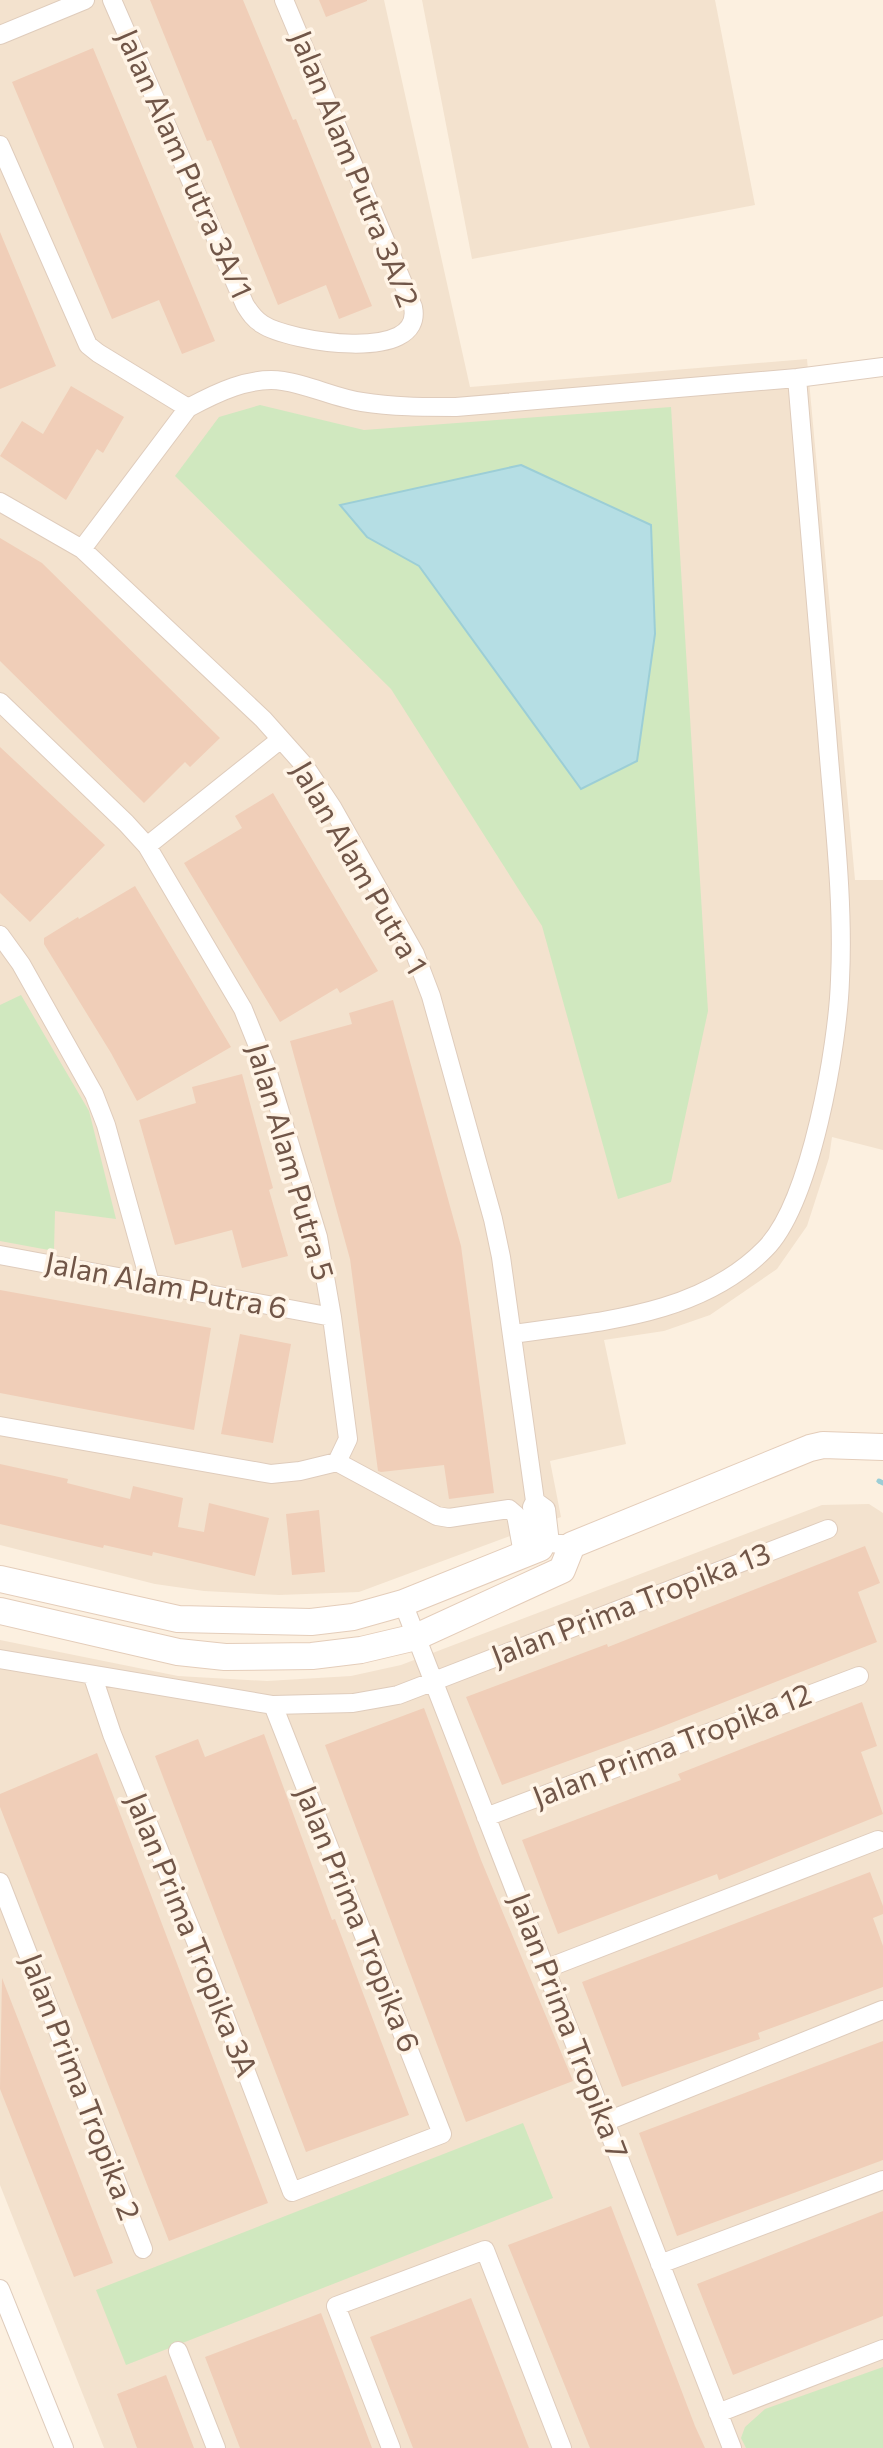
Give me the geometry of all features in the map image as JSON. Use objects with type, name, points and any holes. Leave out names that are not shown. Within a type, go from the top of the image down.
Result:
[{"type":"street","points":[[0,35],[85,0]]},
{"type":"street","name":"Jalan Alam Putra 3A/1","points":[[112,0],[245,305],[253,317],[277,331],[356,344]]},
{"type":"street","name":"Jalan Alam Putra 3A/2","points":[[284,0],[416,318],[402,336],[356,344]]},
{"type":"street","points":[[0,145],[88,345],[188,408]]},
{"type":"street","points":[[82,549],[188,408],[212,395],[264,381],[283,381],[359,402],[456,407],[797,378],[883,367]]},
{"type":"street","points":[[513,1334],[635,1315],[691,1299],[735,1274],[766,1249],[789,1214],[813,1147],[833,1054],[841,980],[837,853],[797,378]]},
{"type":"street","name":"Jalan Alam Putra 1","points":[[0,502],[82,549],[281,739],[304,765],[332,807],[415,954],[431,996],[493,1219],[513,1334],[535,1501],[532,1507],[546,1547]]},
{"type":"street","name":"Jalan Alam Putra 5","points":[[0,702],[147,846],[243,1009],[266,1066],[318,1237],[348,1439],[337,1462]]},
{"type":"street","points":[[147,846],[281,739]]},
{"type":"street","points":[[0,935],[21,964],[94,1094],[106,1125],[150,1283]]},
{"type":"street","name":"Jalan Alam Putra 6","points":[[0,1255],[332,1317]]},
{"type":"street","points":[[0,1426],[271,1474],[337,1462],[437,1516],[449,1518],[509,1509],[546,1547],[562,1570],[416,1637],[361,1650],[312,1656],[225,1657],[178,1652],[0,1611]]},
{"type":"street","points":[[0,1579],[178,1619],[311,1622],[353,1617],[403,1603],[810,1448],[823,1445],[883,1447]]},
{"type":"street","name":"Jalan Prima Tropika 13","points":[[0,1659],[273,1705],[353,1703],[398,1695],[828,1529]]},
{"type":"street","name":"Jalan Prima Tropika 7","points":[[403,1603],[732,2448]]},
{"type":"street","name":"Jalan Prima Tropika 12","points":[[486,1817],[859,1676]]},
{"type":"street","name":"Jalan Prima Tropika 3A","points":[[93,1677],[112,1734],[292,2192],[442,2134]]},
{"type":"street","name":"Jalan Prima Tropika 6","points":[[273,1705],[442,2134]]},
{"type":"street","points":[[545,1969],[878,1840]]},
{"type":"street","name":"Jalan Prima Tropika 2","points":[[0,1882],[143,2249]]},
{"type":"street","points":[[605,2122],[882,2010]]},
{"type":"street","points":[[660,2264],[883,2180]]},
{"type":"street","points":[[391,2448],[336,2306],[485,2250],[562,2448]]},
{"type":"street","points":[[0,2289],[64,2448]]},
{"type":"street","points":[[718,2413],[883,2349]]},
{"type":"street","points":[[178,2351],[216,2448]]},
{"type":"shaded area","points":[[0,0],[384,0],[470,387],[807,359],[855,880],[883,880],[883,1150],[832,1137],[829,1158],[807,1226],[777,1269],[710,1315],[664,1331],[604,1340],[626,1444],[550,1461],[561,1517],[359,1592],[279,1595],[204,1591],[155,1584],[0,1545]]},
{"type":"shaded area","points":[[422,0],[715,0],[755,205],[472,259]]},
{"type":"shaded area","points":[[869,1504],[883,1513],[883,2448],[104,2448],[0,2185],[0,1640],[178,1676],[267,1681],[351,1676],[401,1665],[822,1505]]},
{"type":"green space","points":[[260,405],[364,430],[671,407],[708,1011],[671,1182],[618,1199],[542,926],[391,689],[175,476],[219,417]]},
{"type":"green space","points":[[21,995],[89,1111],[116,1219],[55,1211],[54,1251],[0,1241],[0,1005]]},
{"type":"green space","points":[[523,2123],[553,2198],[126,2365],[96,2290]]},
{"type":"green space","points":[[883,2367],[883,2448],[746,2448],[741,2438],[745,2427],[765,2409]]},
{"type":"water","points":[[521,465],[651,525],[655,634],[637,761],[581,789],[419,566],[367,537],[340,505]]},
{"type":"building","points":[[150,0],[243,0],[293,120],[296,119],[372,306],[339,319],[326,285],[278,305]]},
{"type":"building","points":[[319,0],[367,0],[367,1],[326,17]]},
{"type":"building","points":[[93,48],[215,341],[182,354],[159,300],[112,319],[12,82]]},
{"type":"building","points":[[0,232],[56,366],[0,389]]},
{"type":"building","points":[[71,386],[124,417],[103,453],[97,449],[66,500],[0,456],[22,421],[43,434]]},
{"type":"building","points":[[0,538],[42,563],[220,738],[190,767],[185,762],[144,803],[0,661]]},
{"type":"building","points":[[0,747],[105,845],[30,922],[0,893]]},
{"type":"building","points":[[273,793],[378,971],[340,993],[337,988],[280,1022],[184,863],[242,828],[235,816]]},
{"type":"building","points":[[135,886],[231,1047],[137,1101],[44,944],[44,938]]},
{"type":"building","points":[[393,1000],[461,1246],[494,1493],[449,1499],[444,1465],[378,1471],[350,1259],[290,1041],[352,1024],[349,1013]]},
{"type":"building","points":[[242,1074],[288,1256],[242,1268],[232,1230],[175,1245],[139,1120],[196,1103],[192,1087]]},
{"type":"building","points":[[0,1290],[211,1328],[194,1430],[0,1393]]},
{"type":"building","points":[[240,1334],[291,1344],[273,1443],[221,1434]]},
{"type":"building","points":[[0,1464],[68,1479],[67,1483],[130,1499],[133,1486],[183,1498],[178,1527],[204,1532],[209,1503],[269,1518],[255,1576],[153,1552],[152,1556],[104,1545],[103,1548],[0,1524]]},
{"type":"building","points":[[319,1510],[325,1572],[292,1575],[286,1514]]},
{"type":"building","points":[[865,1546],[880,1583],[858,1592],[877,1642],[656,1729],[502,1785],[466,1697],[607,1644],[608,1647]]},
{"type":"building","points":[[862,1702],[877,1746],[861,1752],[883,1814],[719,1880],[717,1874],[558,1934],[522,1840],[681,1780],[678,1774]]},
{"type":"building","points":[[424,1708],[481,1860],[573,2081],[466,2122],[325,1745]]},
{"type":"building","points":[[264,1734],[332,1920],[335,1919],[409,2115],[306,2152],[155,1756],[198,1739],[205,1757]]},
{"type":"building","points":[[97,1753],[268,2203],[169,2241],[0,1807],[0,1794]]},
{"type":"building","points":[[870,1872],[883,1906],[883,1914],[873,1918],[883,1946],[883,1987],[758,2033],[760,2039],[622,2087],[582,1982]]},
{"type":"building","points":[[2,1978],[113,2263],[74,2277],[0,2089]]},
{"type":"building","points":[[883,2041],[883,2160],[677,2236],[639,2133]]},
{"type":"building","points":[[611,2206],[705,2448],[590,2448],[508,2245]]},
{"type":"building","points":[[883,2211],[883,2316],[733,2375],[697,2284]]},
{"type":"building","points":[[471,2298],[529,2448],[413,2448],[370,2337]]},
{"type":"building","points":[[321,2313],[372,2448],[240,2448],[205,2357]]},
{"type":"building","points":[[166,2375],[194,2448],[137,2448],[117,2394]]},
{"type":"waterway","points":[[879,1481],[883,1483]]}]
